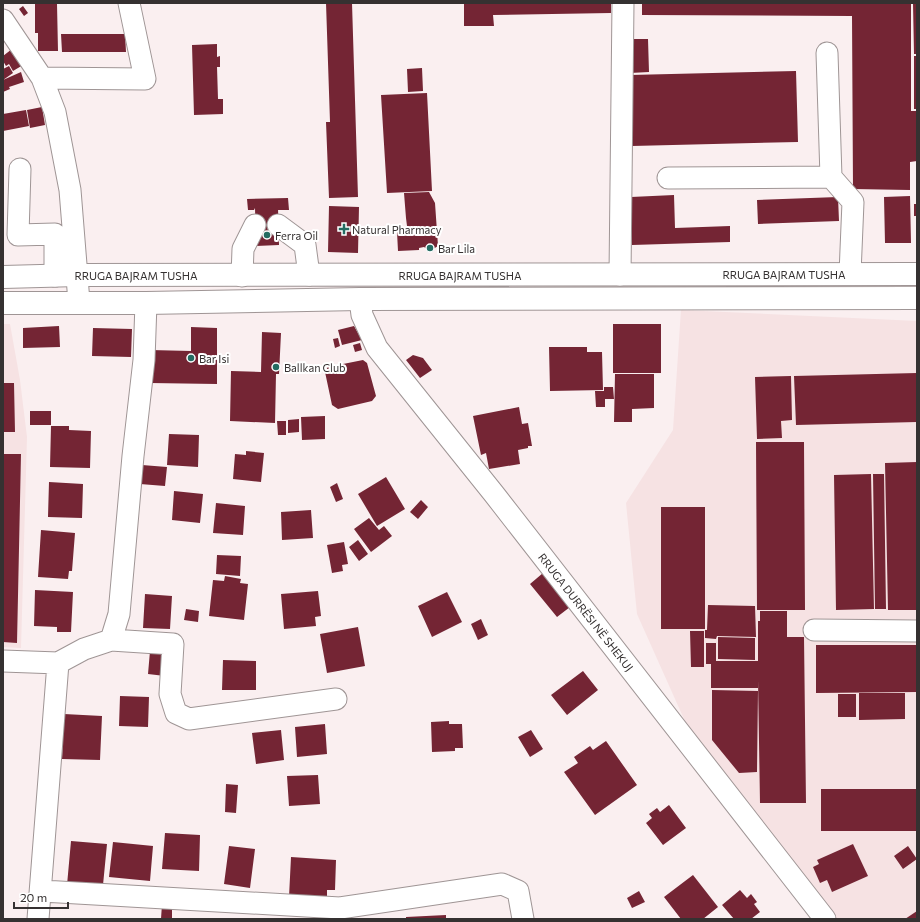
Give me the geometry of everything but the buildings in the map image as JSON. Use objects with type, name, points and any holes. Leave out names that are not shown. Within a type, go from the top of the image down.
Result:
[{"type":"main road","name":"RRUGA BAJRAM TUSHA","points":[[3,277],[78,275],[917,274]]},
{"type":"main road","points":[[3,303],[146,303],[360,299],[917,298]]},
{"type":"street","points":[[42,78],[145,79],[129,3]]},
{"type":"street","points":[[620,275],[623,3]]},
{"type":"street","points":[[3,20],[42,78],[55,112],[70,190],[80,302]]},
{"type":"street","points":[[827,52],[831,177],[853,202],[850,274]]},
{"type":"street","points":[[20,169],[18,236],[55,234],[55,276]]},
{"type":"street","points":[[668,178],[831,177]]},
{"type":"street","points":[[242,276],[242,249],[255,225]]},
{"type":"street","points":[[278,225],[305,246],[309,275]]},
{"type":"street","name":"RRUGA DURRËSI NË SHEKUJ","points":[[360,299],[362,315],[376,348],[494,494],[824,919]]},
{"type":"street","points":[[111,640],[120,606],[133,456],[144,360],[146,303]]},
{"type":"street","points":[[814,630],[917,631]]},
{"type":"street","points":[[3,661],[58,663],[84,649],[111,640],[173,644],[170,694],[176,713],[188,719],[336,699]]},
{"type":"street","points":[[38,919],[42,891],[58,663]]},
{"type":"street","points":[[42,891],[340,908],[502,884],[518,891],[523,919]]},
{"type":"shaded area","points":[[681,310],[917,321],[917,919],[832,919],[688,728],[637,614],[626,503],[673,430]]},
{"type":"shaded area","points":[[3,324],[10,324],[20,380],[27,437],[21,648],[3,647]]},
{"type":"place","name":"Natural Pharmacy","points":[[344,229]]},
{"type":"place","name":"Ferra Oil","points":[[267,235]]},
{"type":"place","name":"Bar Lila","points":[[430,248]]},
{"type":"place","name":"Bar Isi","points":[[191,358]]},
{"type":"place","name":"Ballkan Club","points":[[276,367]]}]
